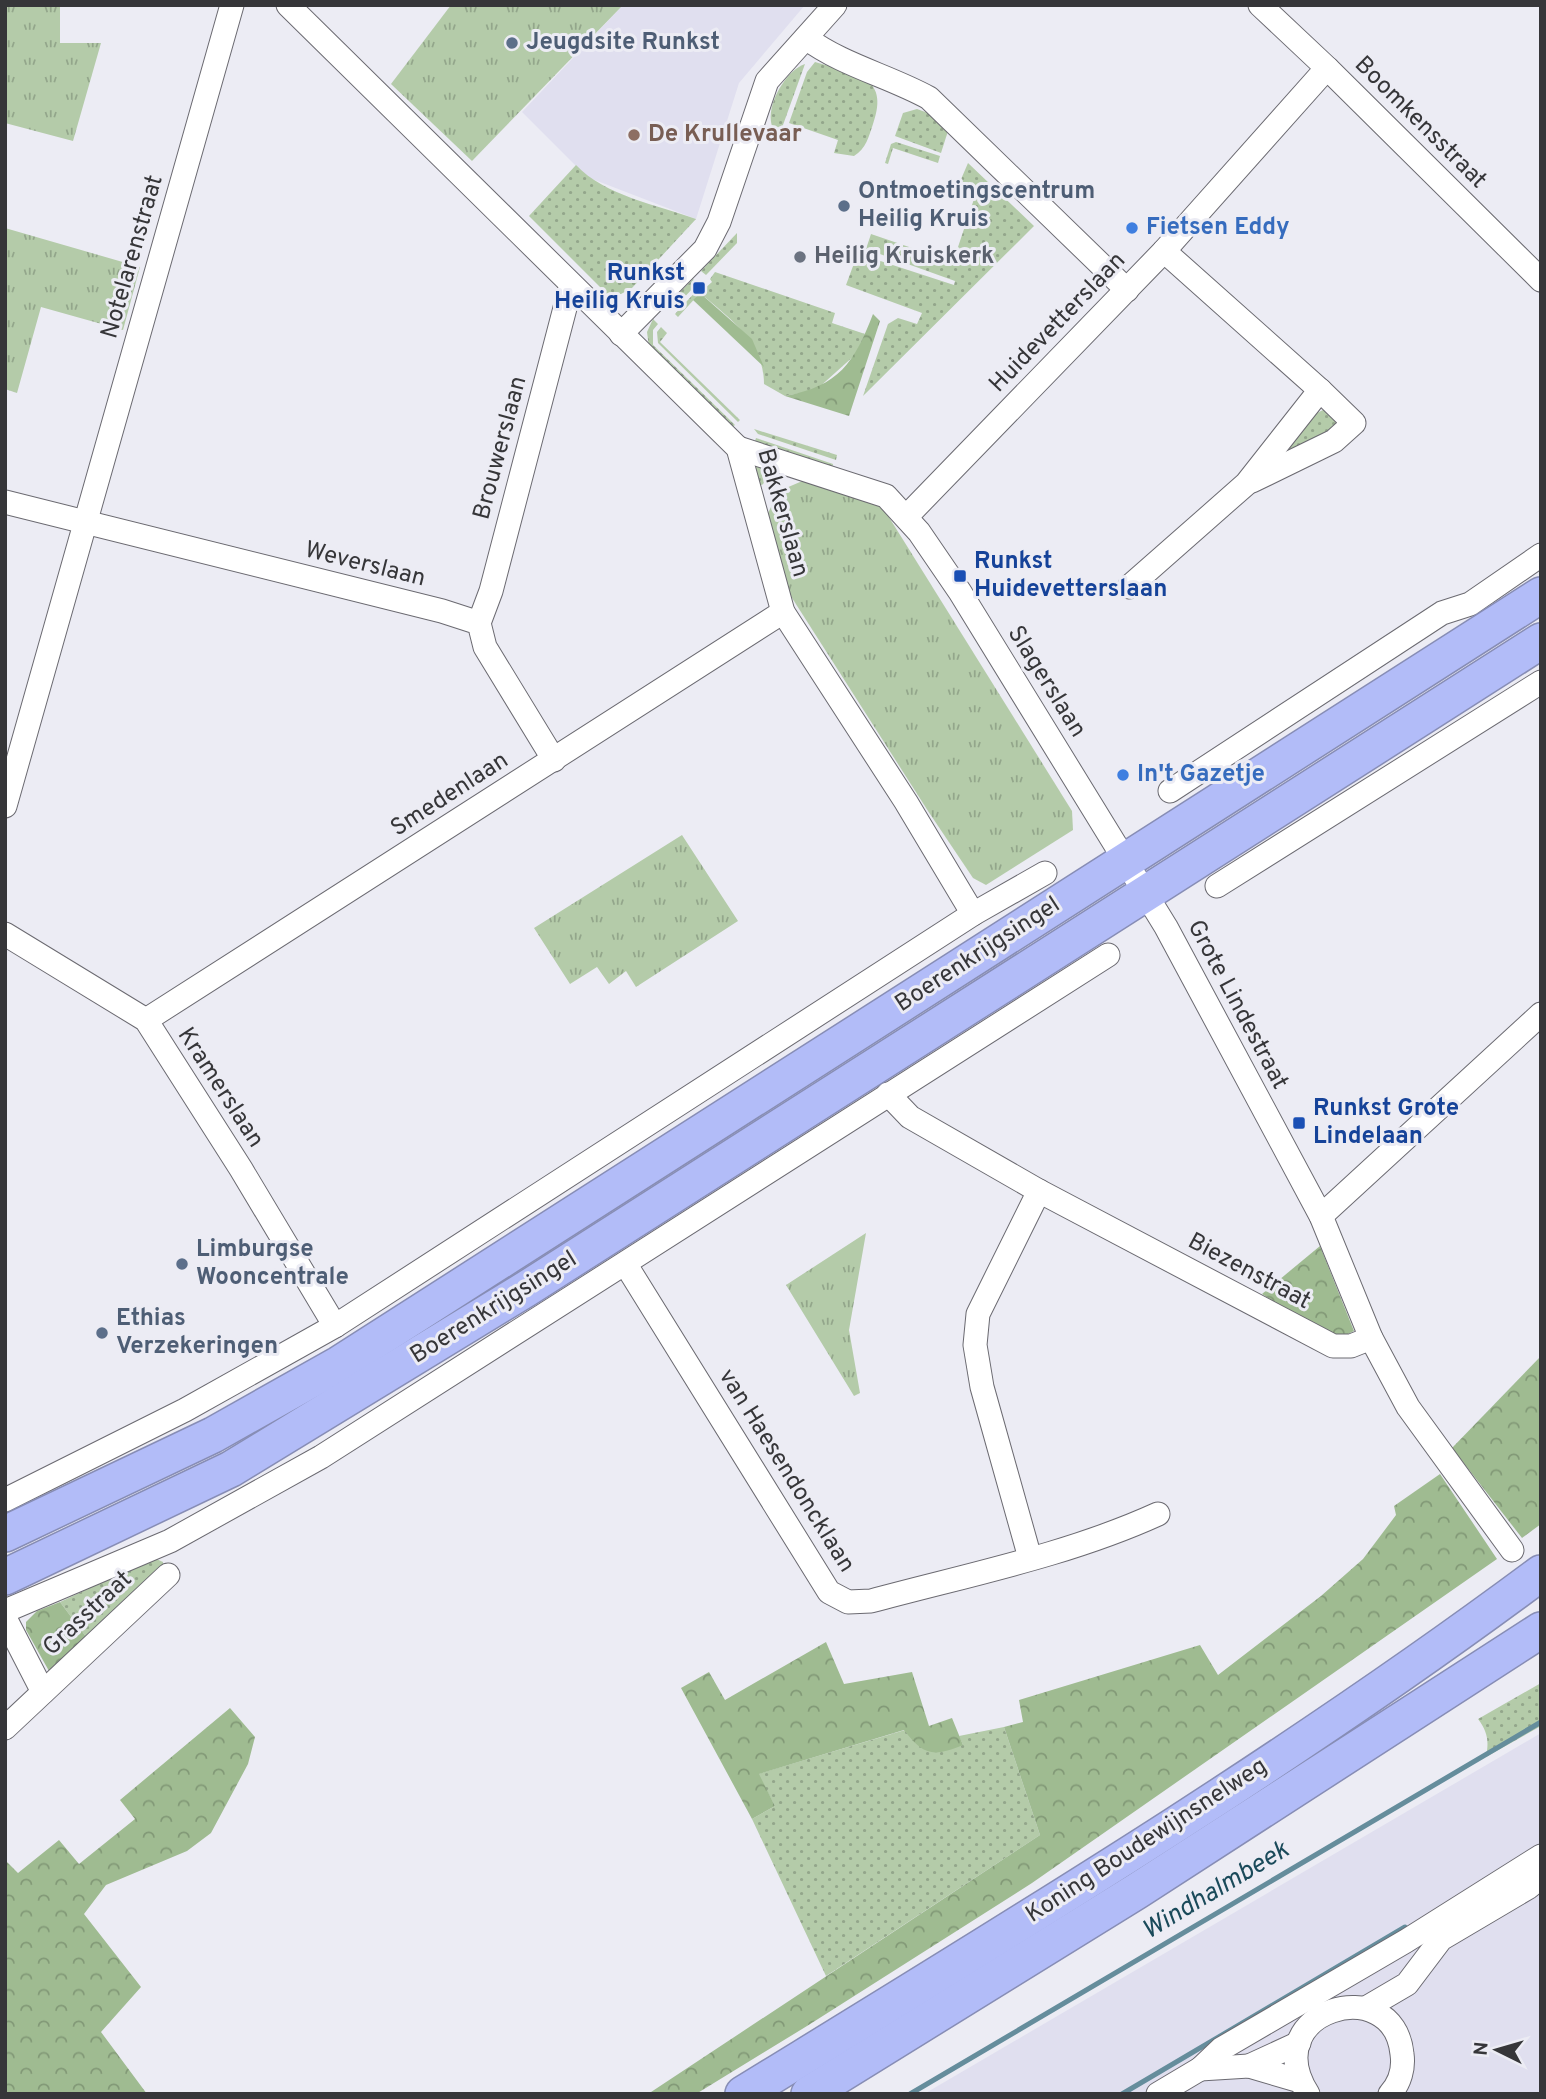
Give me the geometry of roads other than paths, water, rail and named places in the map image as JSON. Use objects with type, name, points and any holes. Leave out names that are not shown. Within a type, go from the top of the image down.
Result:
[{"type":"highway","name":"Boerenkrijgsingel","points":[[5,1534],[213,1435],[339,1364],[1541,595]]},
{"type":"highway","name":"Boerenkrijgsingel","points":[[5,1577],[231,1469],[549,1274],[1541,641]]},
{"type":"highway","points":[[1526,1552],[1527,1583]]},
{"type":"highway","name":"Koning Boudewijnsnelweg","points":[[743,2094],[1110,1868],[1527,1583]]},
{"type":"highway","name":"Koning Boudewijnsnelweg","points":[[809,2094],[1138,1891],[1541,1630]]},
{"type":"highway","points":[[1416,1710],[1453,1706],[1541,1657]]},
{"type":"street","name":"Notelarenstraat","points":[[5,806],[232,5]]},
{"type":"street","name":"Bakkerslaan","points":[[288,5],[738,448],[783,612],[906,802],[974,914]]},
{"type":"street","points":[[621,334],[705,249],[713,236],[767,81],[835,5]]},
{"type":"street","name":"Boomkensstraat","points":[[1260,5],[1541,280]]},
{"type":"street","points":[[806,38],[829,53],[898,80],[929,98],[1127,290]]},
{"type":"street","name":"Huidevetterslaan","points":[[907,516],[1164,251],[1327,68]]},
{"type":"street","points":[[1164,251],[1354,423],[1334,441],[1246,484]]},
{"type":"street","name":"Brouwerslaan","points":[[479,623],[491,591],[571,285]]},
{"type":"street","points":[[1129,587],[1246,484],[1320,390]]},
{"type":"street","name":"Slagerslaan","points":[[738,448],[886,496],[907,516],[960,592],[1146,892]]},
{"type":"street","name":"Weverslaan","points":[[5,502],[442,611],[479,623]]},
{"type":"street","points":[[1170,791],[1442,613],[1470,604],[1541,555]]},
{"type":"street","points":[[1465,644],[1470,604]]},
{"type":"street","name":"Smedenlaan","points":[[146,1020],[783,612]]},
{"type":"street","points":[[479,623],[485,647],[554,760]]},
{"type":"street","points":[[1217,886],[1541,682]]},
{"type":"street","points":[[1266,816],[1319,821]]},
{"type":"street","name":"Boerenkrijgsingel","points":[[5,1500],[185,1410],[335,1326],[974,914],[1045,873]]},
{"type":"street","name":"Grote Lindestraat","points":[[1146,892],[1321,1216],[1371,1338]]},
{"type":"street","name":"Kramerslaan","points":[[5,933],[146,1020],[241,1169],[335,1326]]},
{"type":"street","name":"Boerenkrijgsingel","points":[[5,1611],[170,1541],[321,1457],[626,1265],[1108,955]]},
{"type":"street","name":"Boerenkrijgsingel","points":[[940,1064],[965,1008]]},
{"type":"street","points":[[1321,1216],[1541,1014]]},
{"type":"street","name":"Biezenstraat","points":[[888,1094],[910,1118],[1039,1191],[1333,1346],[1351,1346],[1371,1338]]},
{"type":"street","points":[[1030,1558],[982,1387],[975,1345],[978,1314],[1039,1191]]},
{"type":"street","name":"Boerenkrijgsingel","points":[[445,1253],[491,1265]]},
{"type":"street","name":"van Haesendoncklaan","points":[[626,1265],[829,1592],[848,1602],[871,1601],[1030,1558],[1117,1533],[1158,1514]]},
{"type":"street","points":[[1371,1338],[1408,1407],[1526,1552]]},
{"type":"street","name":"Grasstraat","points":[[5,1728],[168,1575]]},
{"type":"street","name":"Grasstraat","points":[[5,1618],[43,1692]]},
{"type":"street","points":[[1158,2094],[1200,2069],[1221,2049],[1406,1941],[1541,1856]]},
{"type":"street","points":[[1366,2008],[1407,1984],[1441,1939],[1537,1883]]},
{"type":"street","points":[[1397,2035],[1407,1984]]},
{"type":"street","points":[[1304,2087],[1297,2069],[1298,2043],[1306,2028],[1326,2012],[1349,2006],[1366,2008],[1389,2024],[1397,2035],[1403,2062],[1401,2076],[1390,2094]]},
{"type":"street","points":[[1200,2069],[1249,2066],[1298,2043]]},
{"type":"street","points":[[1249,2066],[1304,2087]]},
{"type":"waterway","name":"Windhalmbeek","points":[[910,2094],[1541,1722]]},
{"type":"waterway","points":[[1122,2094],[1405,1927]]},
{"type":"place","name":"Jeugdsite Runkst","points":[[512,43]]},
{"type":"place","name":"De Krullevaar","points":[[634,135]]},
{"type":"place","name":"Ontmoetingscentrum Heilig Kruis","points":[[844,206]]},
{"type":"place","name":"Fietsen Eddy","points":[[1132,228]]},
{"type":"place","name":"Heilig Kruiskerk","points":[[800,257]]},
{"type":"place","name":"Runkst Heilig Kruis","points":[[699,288]]},
{"type":"place","name":"Runkst Huidevetterslaan","points":[[960,576]]},
{"type":"place","name":"In't Gazetje","points":[[1123,775]]},
{"type":"place","name":"Runkst Grote Lindelaan","points":[[1299,1123]]},
{"type":"place","name":"Limburgse Wooncentrale","points":[[182,1264]]},
{"type":"place","name":"Ethias Verzekeringen","points":[[102,1333]]}]
